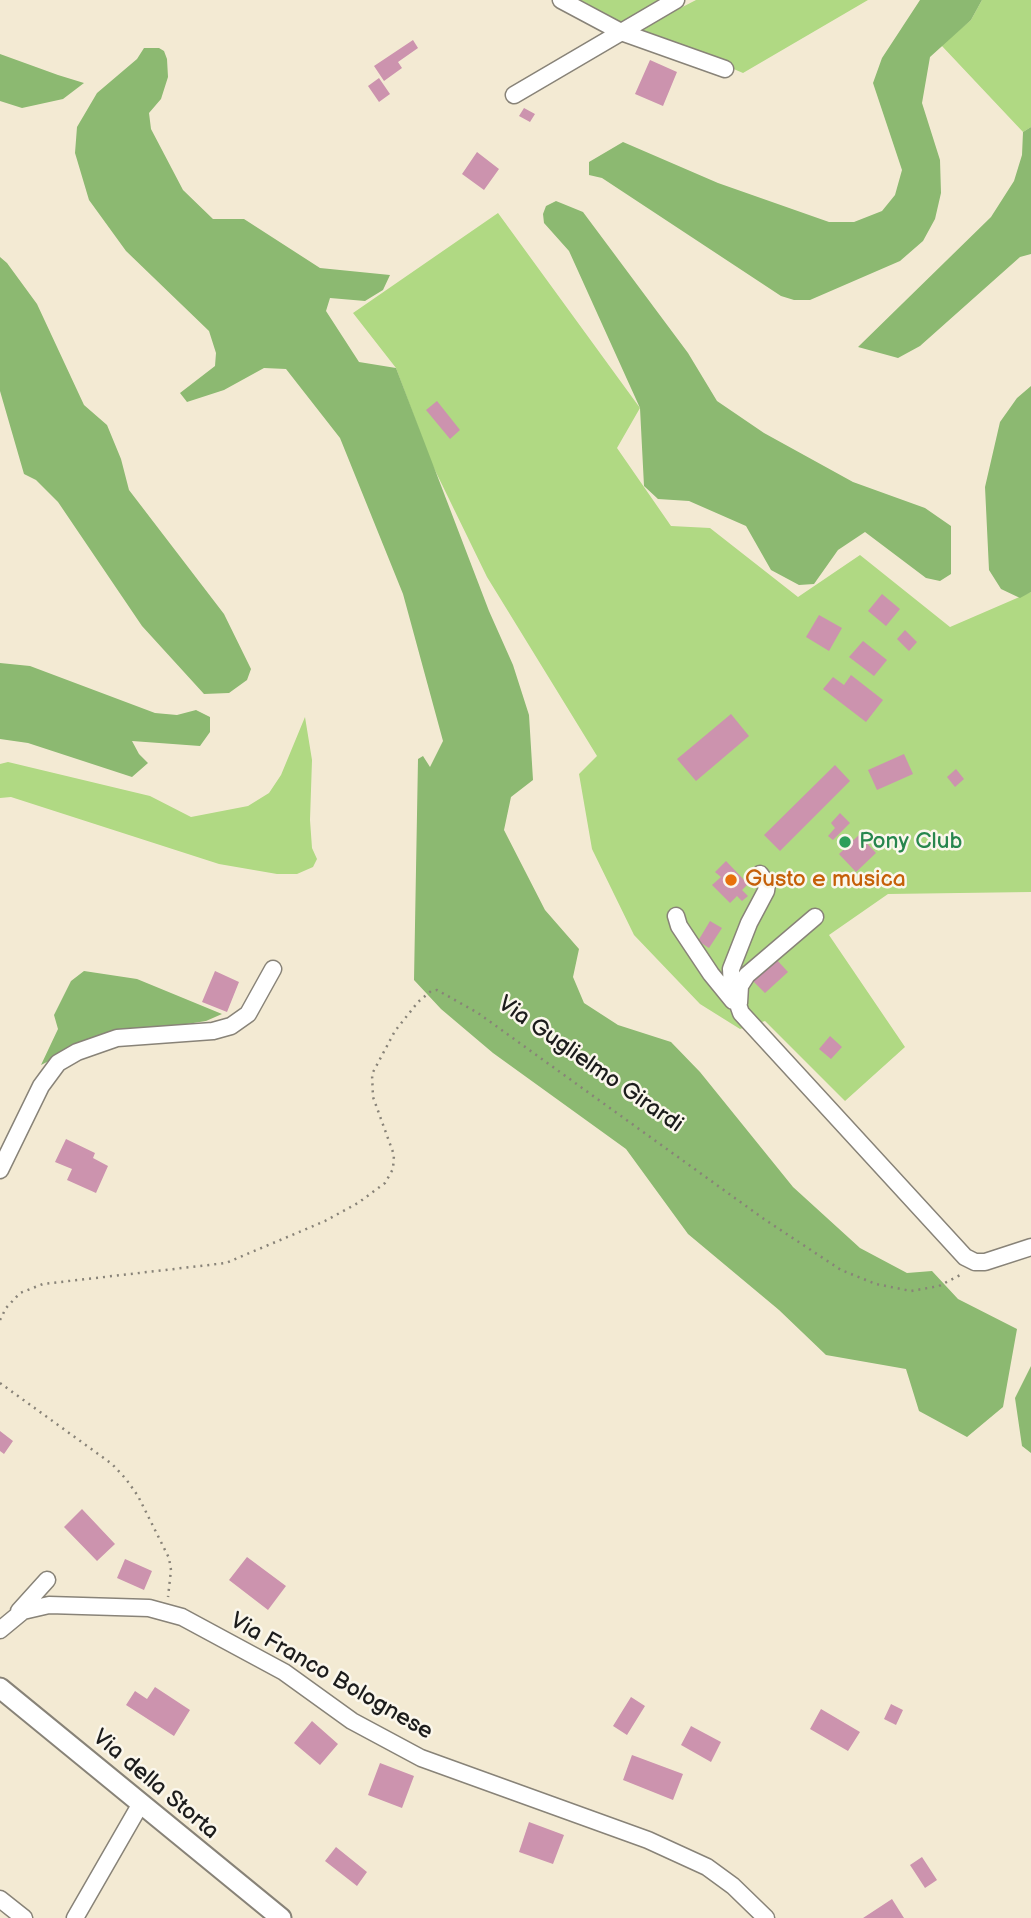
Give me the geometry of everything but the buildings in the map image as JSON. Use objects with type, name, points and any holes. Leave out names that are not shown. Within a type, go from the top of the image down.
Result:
[{"type":"main road","name":"Via della Storta","points":[[0,1688],[281,1918]]},
{"type":"street","points":[[561,0],[621,32],[725,69]]},
{"type":"street","points":[[514,95],[676,0]]},
{"type":"street","points":[[739,1009],[731,984],[731,970],[749,923],[767,887],[766,880],[760,874]]},
{"type":"street","points":[[676,916],[679,926],[710,974],[739,1009],[962,1254],[975,1262],[985,1262],[1031,1247]]},
{"type":"street","points":[[739,1009],[739,991],[747,975],[815,917]]},
{"type":"street","points":[[0,1170],[41,1086],[58,1063],[77,1052],[117,1038],[213,1031],[231,1026],[248,1014],[273,969]]},
{"type":"street","name":"Via Franco Bolognese","points":[[5,1625],[47,1580]]},
{"type":"street","name":"Via Franco Bolognese","points":[[5,1625],[23,1611],[48,1605],[149,1608],[182,1617],[284,1672],[352,1721],[421,1758],[648,1840],[707,1867],[733,1886],[766,1918]]},
{"type":"street","points":[[75,1918],[140,1805]]},
{"type":"street","points":[[0,1899],[24,1918]]},
{"type":"path","name":"Via Guglielmo Girardi","points":[[0,1320],[6,1308],[20,1293],[43,1284],[226,1263],[325,1221],[358,1203],[385,1183],[393,1169],[394,1154],[373,1097],[372,1074],[395,1031],[425,995],[437,990],[478,1013],[764,1219],[841,1270],[876,1284],[911,1291],[930,1289],[948,1282],[975,1262]]},
{"type":"path","points":[[0,1382],[112,1464],[126,1479],[138,1496],[169,1558],[169,1593],[163,1610]]},
{"type":"green space","points":[[578,0],[661,0],[622,24]]},
{"type":"green space","points":[[696,0],[868,0],[743,73],[640,29]]},
{"type":"green space","points":[[920,0],[982,0],[971,20],[930,57],[922,103],[940,160],[941,193],[935,219],[923,241],[900,261],[810,300],[794,300],[781,296],[602,178],[589,175],[589,162],[623,142],[718,183],[829,222],[854,222],[882,211],[895,195],[902,170],[873,83],[882,58]]},
{"type":"green space","points":[[982,0],[1031,0],[1031,127],[1023,132],[941,45],[971,20]]},
{"type":"green space","points":[[144,48],[159,48],[164,51],[167,59],[168,77],[161,99],[149,113],[151,129],[183,190],[213,219],[244,219],[320,268],[390,275],[383,290],[365,301],[330,298],[326,311],[359,362],[396,368],[489,611],[513,665],[529,715],[533,780],[511,797],[504,830],[545,910],[579,949],[573,977],[584,1003],[618,1025],[671,1042],[700,1072],[793,1187],[860,1248],[907,1273],[932,1271],[958,1299],[1017,1329],[1003,1407],[967,1437],[919,1411],[906,1369],[826,1355],[779,1310],[688,1234],[626,1149],[493,1053],[441,1009],[414,980],[418,759],[423,756],[430,767],[443,741],[403,594],[340,438],[286,369],[264,368],[224,390],[187,402],[180,393],[215,366],[216,353],[209,331],[126,251],[89,200],[75,153],[77,127],[97,93],[137,59]]},
{"type":"green space","points":[[0,54],[84,83],[63,99],[22,108],[0,101]]},
{"type":"green space","points":[[1031,127],[1031,254],[1020,257],[920,346],[898,358],[858,347],[991,217],[1014,181],[1022,155],[1023,132]]},
{"type":"green space","points":[[556,201],[583,212],[688,353],[717,401],[764,433],[853,482],[925,508],[951,526],[951,574],[940,581],[926,578],[865,532],[838,550],[814,584],[799,585],[771,570],[746,526],[689,501],[658,499],[644,486],[640,408],[569,251],[544,223],[546,206]]},
{"type":"green space","points":[[498,213],[640,408],[617,448],[671,526],[710,528],[798,597],[860,555],[950,627],[1031,592],[1031,892],[888,894],[829,935],[905,1047],[845,1101],[765,1021],[740,1029],[700,1004],[634,935],[592,849],[579,774],[597,756],[487,577],[431,462],[396,368],[353,313]]},
{"type":"green space","points":[[0,257],[37,304],[84,405],[107,425],[121,459],[129,490],[224,614],[251,669],[247,680],[229,693],[204,694],[142,626],[58,502],[36,480],[24,474],[0,391]]},
{"type":"green space","points":[[1031,386],[1031,592],[1020,598],[1001,589],[989,570],[985,487],[1000,422],[1017,398]]},
{"type":"green space","points":[[0,663],[30,666],[155,713],[177,715],[196,710],[210,717],[210,732],[200,746],[132,741],[148,763],[132,777],[28,743],[0,739]]},
{"type":"green space","points":[[305,717],[312,760],[312,848],[317,859],[313,867],[297,874],[277,874],[219,864],[11,797],[0,798],[0,764],[8,762],[150,796],[191,817],[248,806],[269,793],[281,775]]},
{"type":"green space","points":[[84,971],[137,979],[222,1014],[206,1021],[92,1039],[41,1065],[58,1029],[54,1015],[71,981]]},
{"type":"green space","points":[[1031,1366],[1031,1453],[1022,1446],[1015,1398]]},
{"type":"place","name":"Pony Club","points":[[845,842]]},
{"type":"place","name":"Gusto e musica","points":[[731,880]]}]
